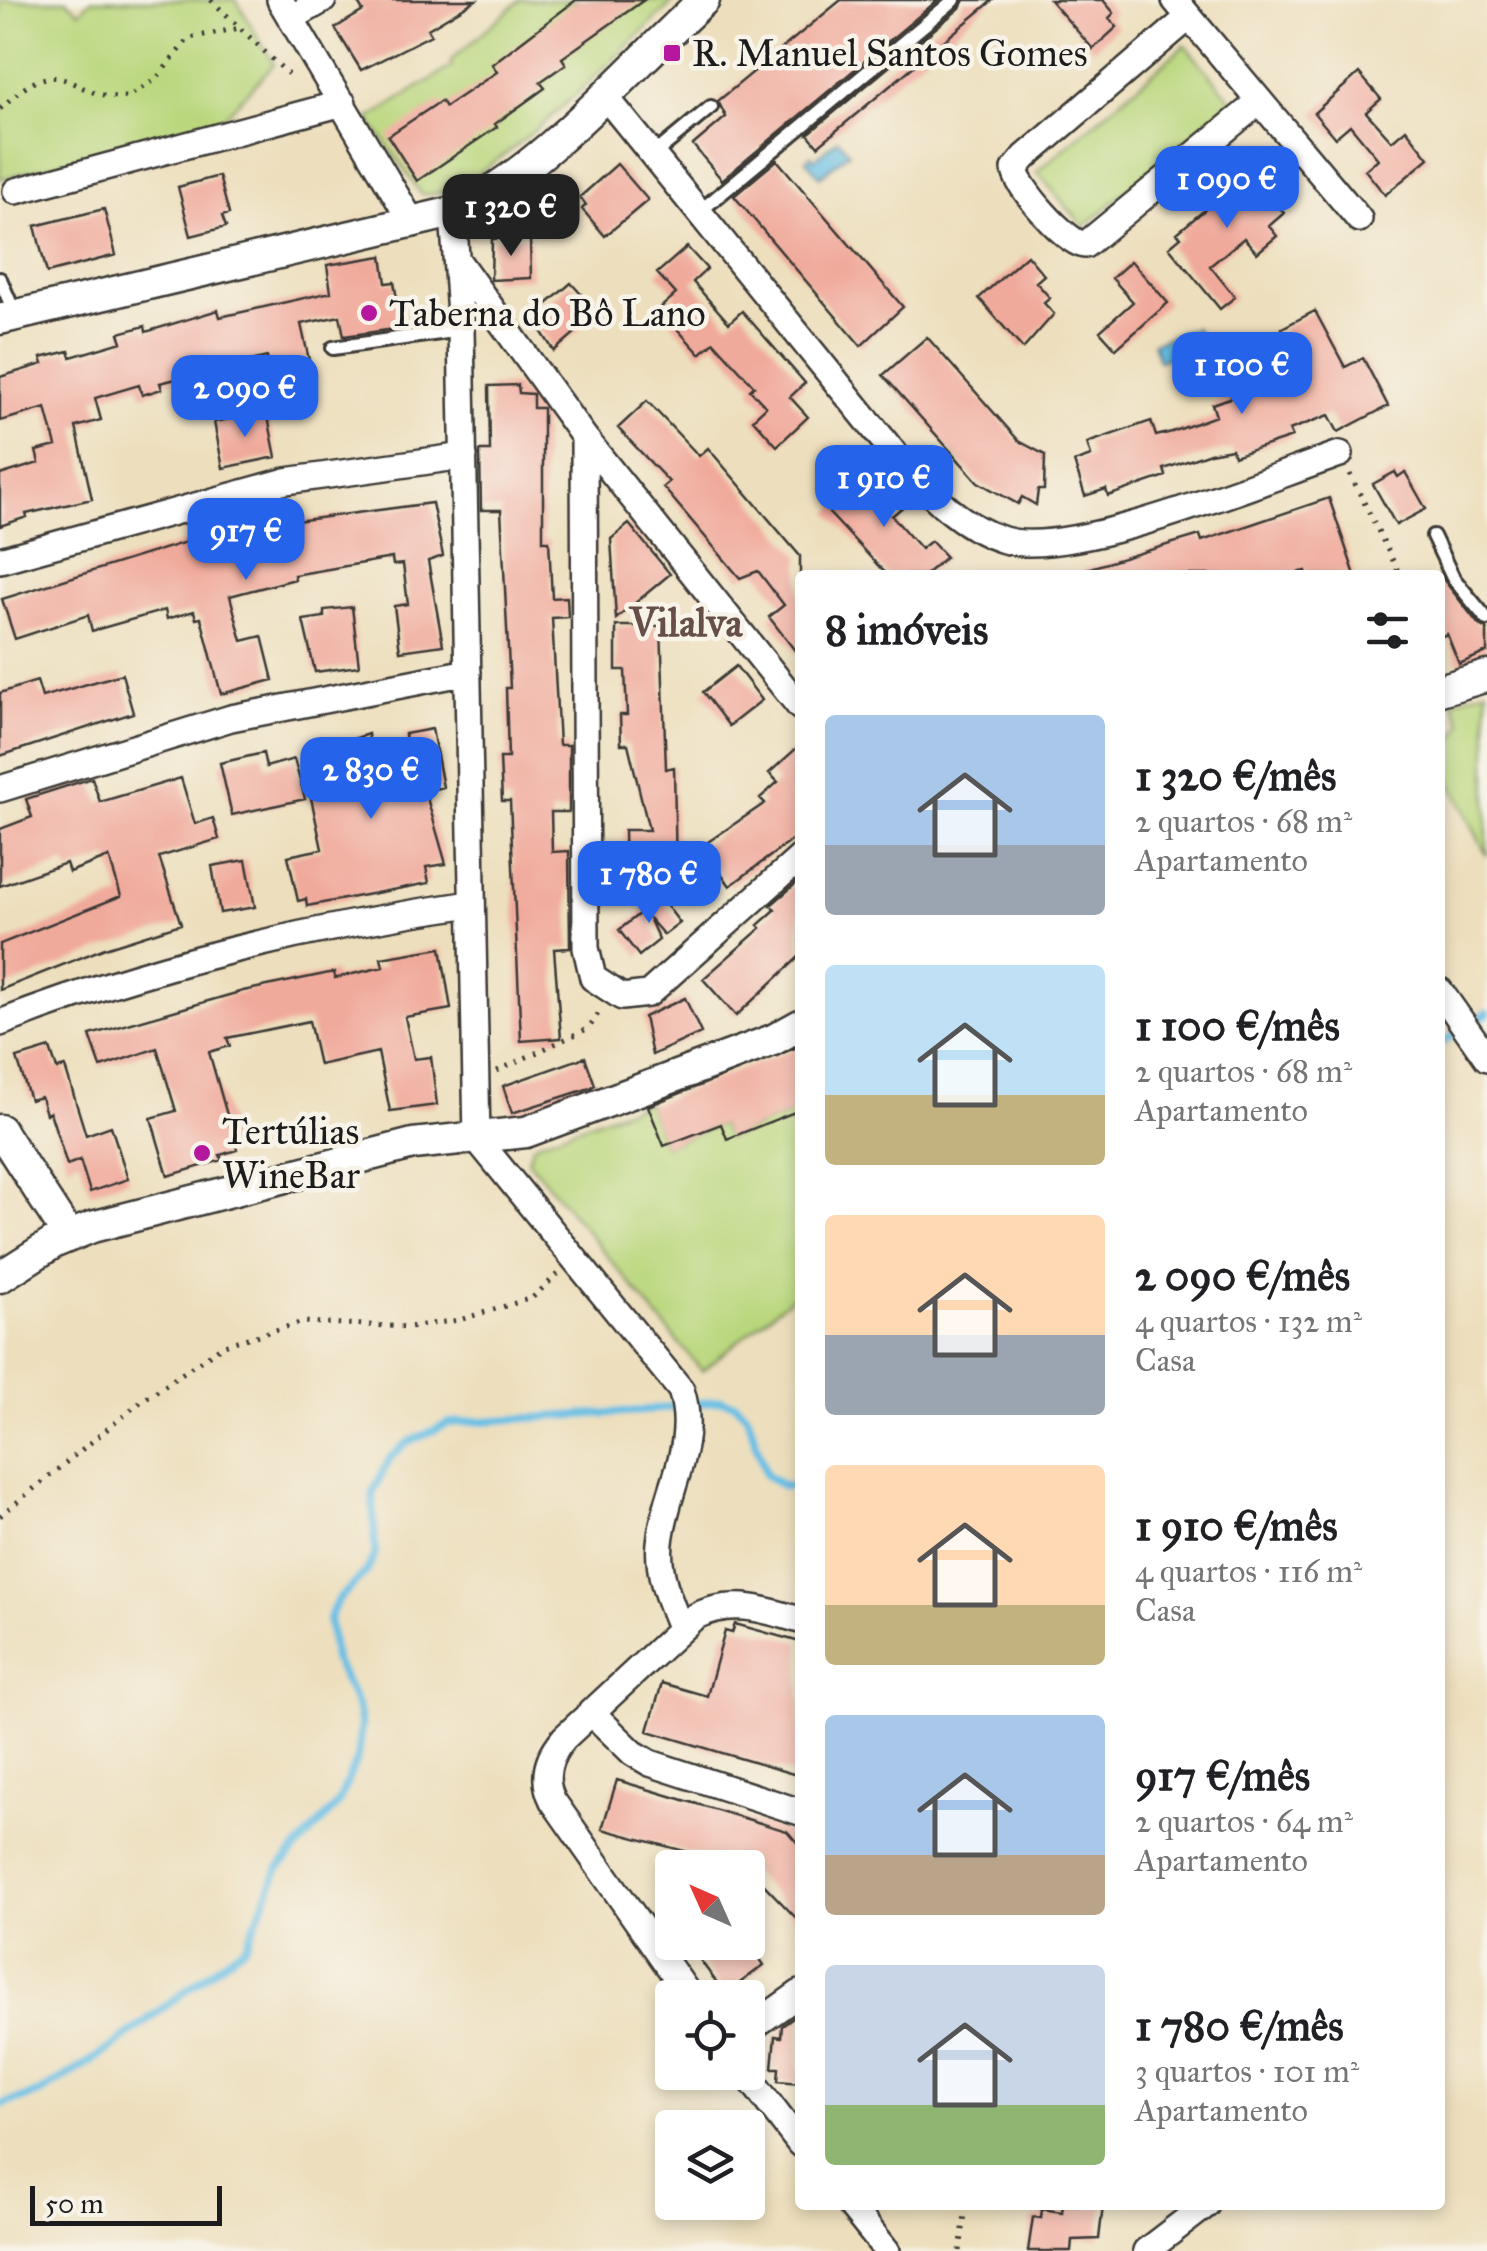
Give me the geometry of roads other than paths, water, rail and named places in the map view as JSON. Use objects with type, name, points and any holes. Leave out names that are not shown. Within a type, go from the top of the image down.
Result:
[{"type":"street","points":[[323,0],[285,9],[413,224]]},
{"type":"street","points":[[8,317],[453,212],[500,184],[605,96],[700,1]]},
{"type":"street","points":[[1260,100],[1085,246],[1071,241],[1020,184],[1016,169],[1025,157],[1182,8],[1260,100],[1359,219]]},
{"type":"street","points":[[605,96],[924,487],[963,521],[1006,540],[1080,539],[1344,462]]},
{"type":"street","points":[[16,190],[342,103]]},
{"type":"street","points":[[453,212],[461,330],[477,1139],[669,1370],[686,1409],[686,1446],[660,1543],[664,1585],[680,1627]]},
{"type":"street","points":[[459,262],[584,437],[795,701]]},
{"type":"street","points":[[584,437],[586,948],[594,978],[611,992],[635,998],[648,994],[795,862]]},
{"type":"street","points":[[0,560],[286,481],[464,456]]},
{"type":"street","points":[[0,789],[231,718],[468,672]]},
{"type":"street","points":[[1445,689],[1487,676]]},
{"type":"street","points":[[0,1022],[204,956],[342,924],[471,904]]},
{"type":"street","points":[[1445,998],[1481,1051]]},
{"type":"street","points":[[0,1277],[68,1235],[413,1144],[477,1139],[553,1124],[773,1040],[795,1028]]},
{"type":"street","points":[[0,1130],[68,1235]]},
{"type":"street","points":[[679,1980],[548,1792],[547,1770],[556,1747],[590,1712],[680,1627],[705,1611],[732,1605],[795,1619]]},
{"type":"street","points":[[590,1712],[632,1753],[650,1764],[795,1810]]},
{"type":"street","points":[[765,2018],[795,1997]]},
{"type":"street","points":[[759,2090],[795,2137]]},
{"type":"street","points":[[854,2210],[887,2251]]},
{"type":"street","points":[[1146,2251],[1199,2210]]},
{"type":"lane","points":[[699,212],[954,0]]},
{"type":"lane","points":[[652,155],[711,106]]},
{"type":"lane","points":[[0,279],[8,317]]},
{"type":"lane","points":[[333,348],[461,330]]},
{"type":"lane","points":[[1433,536],[1452,578],[1487,618]]},
{"type":"water","points":[[838,139],[849,152],[820,177],[806,160],[811,155],[815,159]]},
{"type":"water","points":[[1195,328],[1202,346],[1159,361],[1153,343]]},
{"type":"waterway","points":[[1445,1041],[1487,1013]]},
{"type":"waterway","points":[[0,2105],[40,2093],[108,2050],[246,1945],[279,1868],[338,1804],[357,1758],[361,1727],[357,1705],[334,1660],[329,1619],[337,1601],[367,1571],[375,1554],[373,1492],[390,1458],[407,1443],[449,1423],[643,1411],[721,1400],[736,1404],[748,1417],[766,1475],[783,1486],[795,1487]]},
{"type":"place","name":"R. Manuel Santos Gomes","points":[[672,53]]},
{"type":"place","name":"Taberna do Bô Lano","points":[[369,313]]},
{"type":"place","name":"Tertúlias WineBar","points":[[202,1153]]},
{"type":"district","name":"Vilalva","points":[[686,622]]}]
